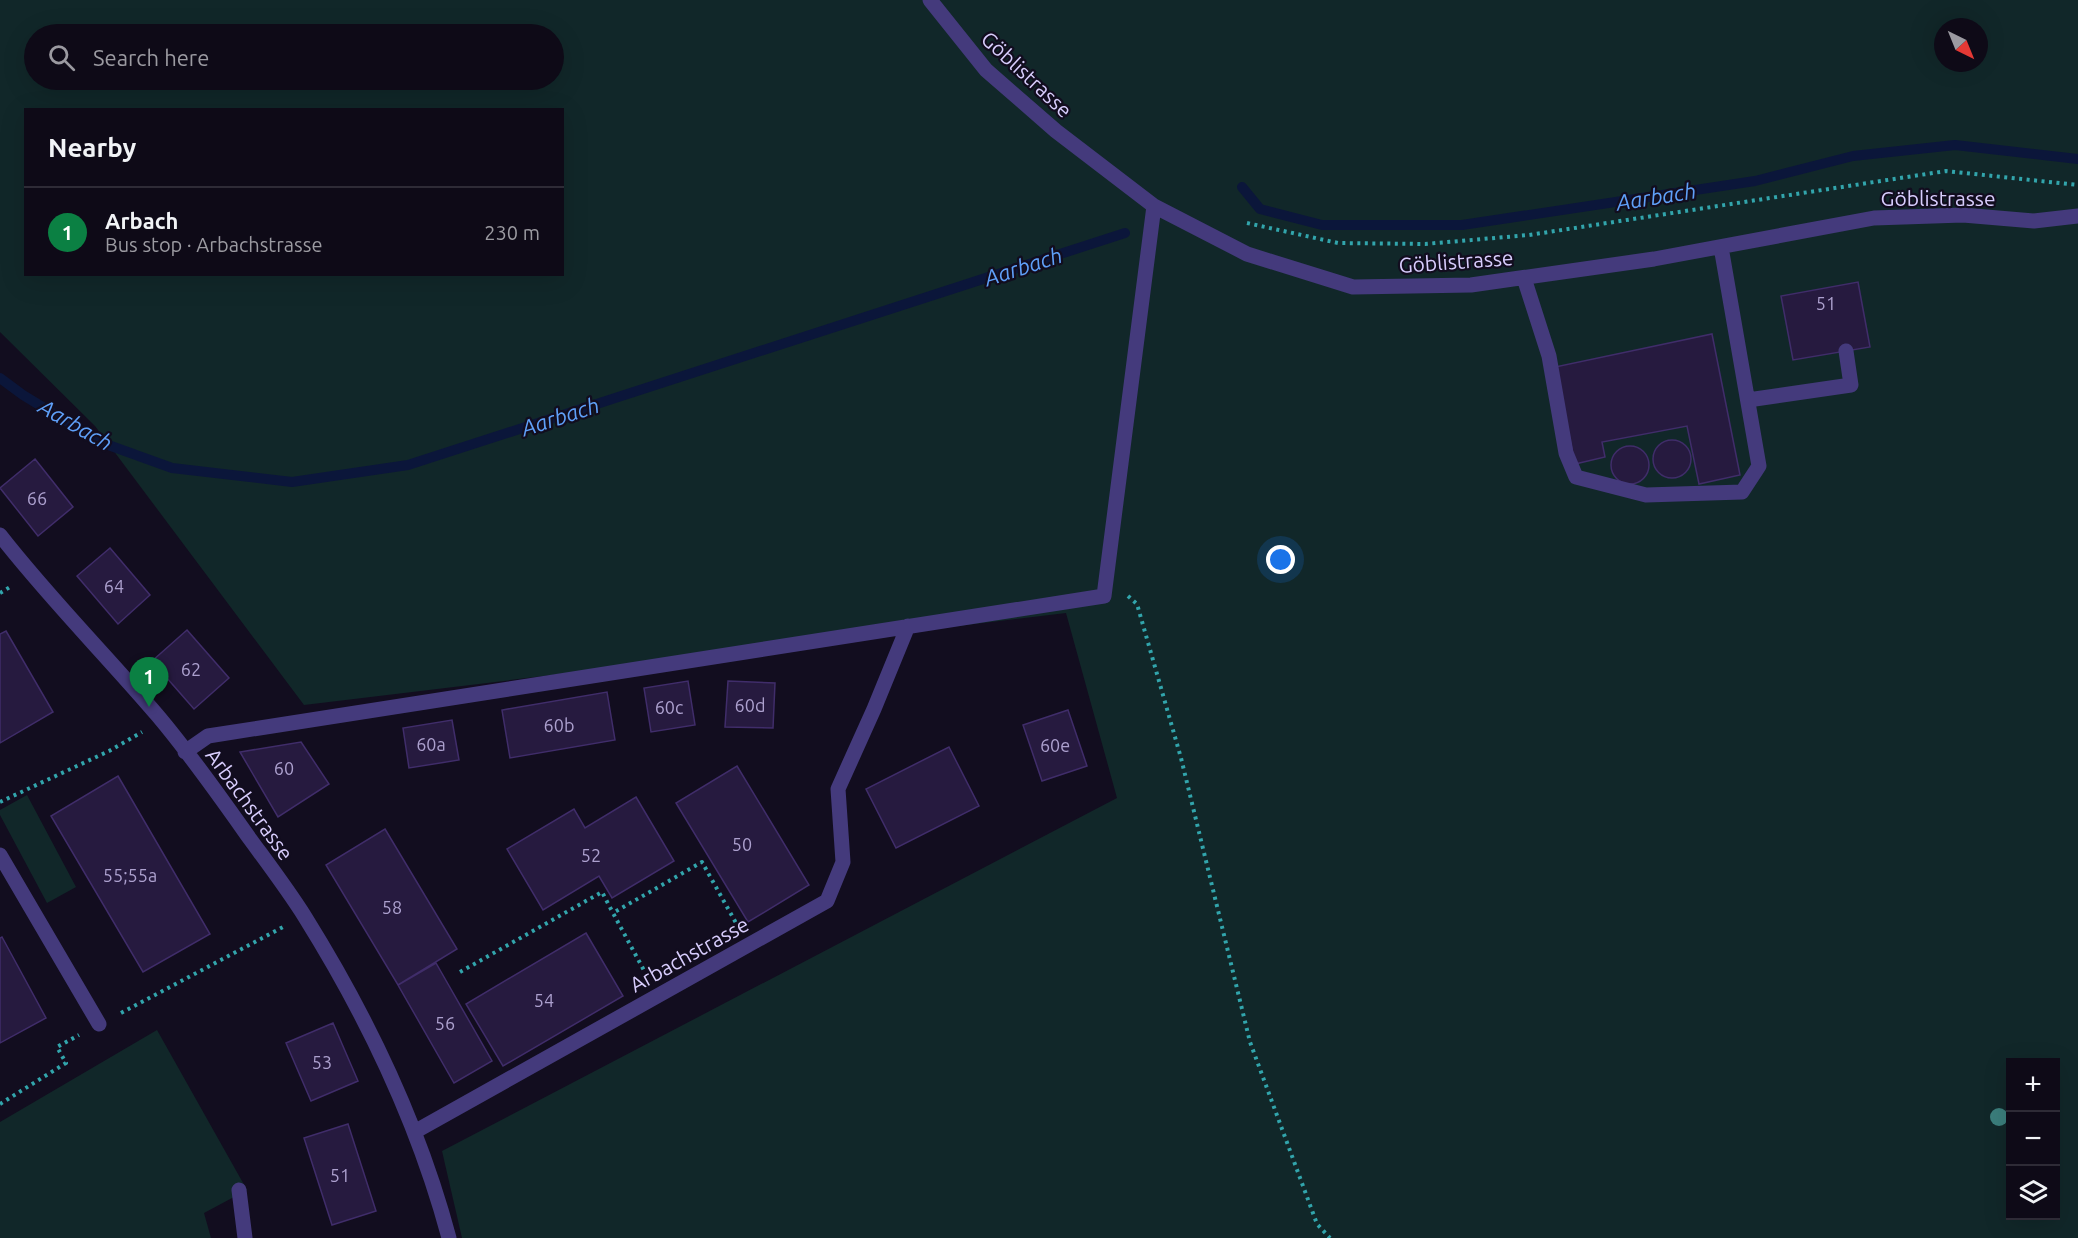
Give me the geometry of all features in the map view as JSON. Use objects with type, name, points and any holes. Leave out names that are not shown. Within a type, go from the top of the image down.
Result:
[{"type":"street","name":"Göblistrasse","points":[[930,0],[986,70],[1056,131],[1154,206],[1246,254],[1353,287],[1471,285],[1524,278],[1654,259],[1874,218],[1962,215],[2034,221],[2078,216]]},
{"type":"street","points":[[185,752],[208,736],[1104,596],[1154,206]]},
{"type":"street","points":[[1524,278],[1549,356],[1566,453],[1576,477],[1646,495],[1742,492],[1759,466],[1720,247]]},
{"type":"street","points":[[1748,400],[1851,385],[1846,351]]},
{"type":"street","name":"Arbachstrasse","points":[[0,535],[27,570],[159,718],[230,810],[304,916],[367,1024],[394,1080],[416,1131],[449,1238]]},
{"type":"street","name":"Arbachstrasse","points":[[416,1131],[827,902],[843,862],[838,789],[908,626]]},
{"type":"street","points":[[0,855],[99,1024]]},
{"type":"street","points":[[239,1190],[245,1238]]},
{"type":"path","points":[[1240,220],[1251,225],[1338,243],[1425,243],[1529,235],[1946,171],[2078,184]]},
{"type":"path","points":[[1106,579],[1137,604],[1181,758],[1250,1042],[1317,1224],[1330,1238]]},
{"type":"path","points":[[0,593],[8,589]]},
{"type":"path","points":[[0,802],[136,736]]},
{"type":"path","points":[[613,913],[702,861],[748,945]]},
{"type":"path","points":[[460,972],[602,891],[657,996]]},
{"type":"path","points":[[146,1001],[284,927]]},
{"type":"path","points":[[0,1104],[66,1063],[57,1047]]},
{"type":"green space","points":[[0,0],[2078,0],[2078,1238],[462,1238],[442,1151],[1117,798],[1066,613],[304,705],[95,426],[0,332]]},
{"type":"green space","points":[[27,795],[76,887],[47,903],[0,815],[0,810]]},
{"type":"green space","points":[[157,1030],[247,1190],[204,1213],[211,1238],[0,1238],[0,1122]]},
{"type":"building","points":[[1858,282],[1870,347],[1793,360],[1781,296]]},
{"type":"building","points":[[1712,334],[1740,475],[1699,484],[1687,426],[1602,442],[1605,457],[1575,464],[1555,367]]},
{"type":"building","points":[[1672,440],[1686,445],[1691,459],[1686,473],[1672,478],[1658,473],[1653,459],[1658,445]]},
{"type":"building","points":[[1630,446],[1644,451],[1649,465],[1644,479],[1630,484],[1616,479],[1611,465],[1616,451]]},
{"type":"building","points":[[35,459],[73,507],[38,536],[0,488]]},
{"type":"building","points":[[110,548],[150,595],[118,624],[77,576]]},
{"type":"building","points":[[187,630],[229,678],[194,709],[152,661]]},
{"type":"building","points":[[6,631],[53,712],[0,743],[0,634]]},
{"type":"building","points":[[688,681],[695,725],[651,732],[644,688]]},
{"type":"building","points":[[728,681],[775,683],[773,728],[725,727]]},
{"type":"building","points":[[607,692],[615,740],[510,758],[502,710]]},
{"type":"building","points":[[1068,710],[1087,766],[1042,781],[1023,725]]},
{"type":"building","points":[[452,720],[459,760],[409,768],[403,728]]},
{"type":"building","points":[[301,742],[329,784],[278,817],[240,752]]},
{"type":"building","points":[[949,747],[979,806],[896,848],[866,789]]},
{"type":"building","points":[[737,766],[809,885],[748,922],[676,803]]},
{"type":"building","points":[[118,776],[210,934],[143,972],[51,816]]},
{"type":"building","points":[[636,797],[674,861],[612,898],[599,876],[543,910],[507,849],[574,809],[585,828]]},
{"type":"building","points":[[385,829],[457,949],[398,985],[326,865]]},
{"type":"building","points":[[586,933],[623,996],[503,1066],[466,1004]]},
{"type":"building","points":[[2,937],[46,1018],[0,1043],[0,938]]},
{"type":"building","points":[[436,963],[492,1061],[454,1083],[398,985]]},
{"type":"building","points":[[333,1023],[358,1081],[311,1101],[286,1043]]},
{"type":"building","points":[[348,1124],[376,1211],[332,1225],[304,1138]]},
{"type":"waterway","name":"Aarbach","points":[[1242,187],[1260,209],[1322,225],[1462,225],[1755,181],[1853,156],[1955,145],[2078,159]]},
{"type":"waterway","name":"Aarbach","points":[[0,378],[23,395],[100,442],[172,468],[292,482],[408,465],[1125,233]]},
{"type":"place","name":"Arbach","points":[[149,707]]}]
